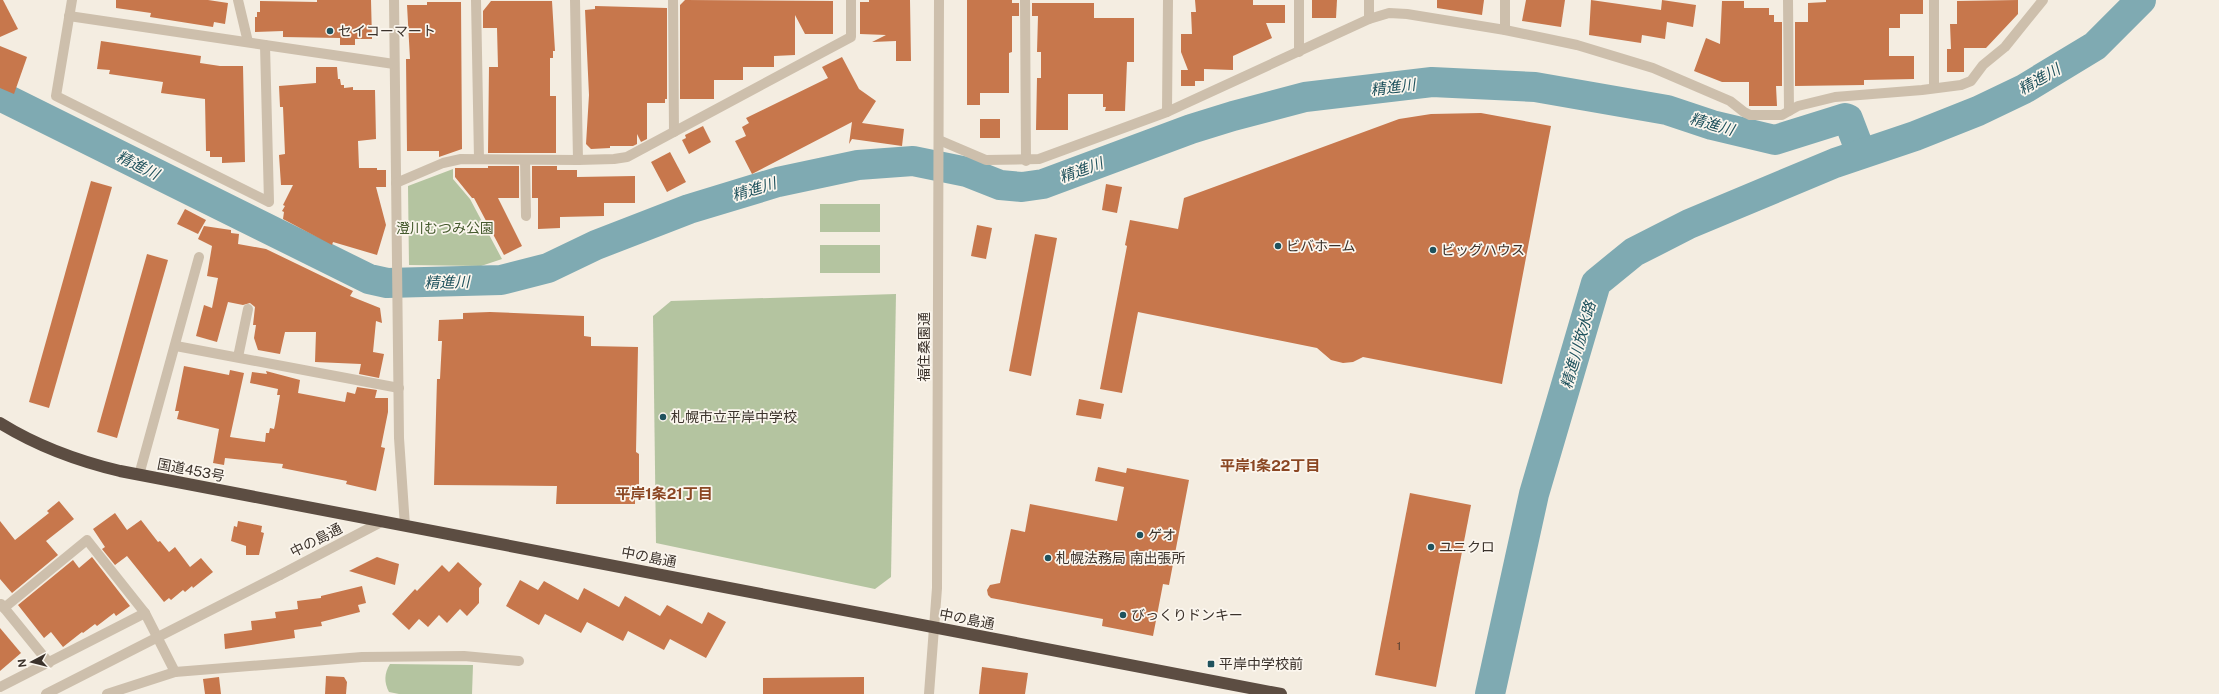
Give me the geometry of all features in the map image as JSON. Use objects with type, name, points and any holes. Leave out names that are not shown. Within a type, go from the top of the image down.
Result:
[{"type":"highway","name":"国道453号","points":[[0,423],[38,444],[102,467],[383,522]]},
{"type":"highway","name":"中の島通","points":[[383,522],[1281,694]]},
{"type":"street","points":[[72,0],[56,96],[269,202],[265,45]]},
{"type":"street","points":[[238,0],[248,42]]},
{"type":"street","points":[[394,0],[397,291],[404,526]]},
{"type":"street","points":[[476,0],[479,159]]},
{"type":"street","points":[[575,0],[578,160]]},
{"type":"street","points":[[672,0],[674,132]]},
{"type":"street","points":[[396,183],[443,163],[461,159],[578,160],[627,157],[851,37],[851,0]]},
{"type":"street","name":"福住桑園通","points":[[929,694],[937,588],[939,0]]},
{"type":"street","points":[[1025,0],[1026,161]]},
{"type":"street","points":[[1168,0],[1168,112]]},
{"type":"street","points":[[1299,0],[1299,52]]},
{"type":"street","points":[[1369,0],[1369,19]]},
{"type":"street","points":[[1505,0],[1505,30]]},
{"type":"street","points":[[1788,0],[1789,111]]},
{"type":"street","points":[[1934,0],[1934,87]]},
{"type":"street","points":[[939,140],[986,160],[1026,161],[1039,159],[1168,112],[1369,19],[1389,13],[1407,14],[1505,30],[1577,45],[1653,68],[1730,101],[1750,115],[1782,115],[1798,106],[1835,97],[1961,84],[1972,81],[1983,65],[2005,47],[2043,0]]},
{"type":"street","points":[[69,16],[394,64]]},
{"type":"street","points":[[525,160],[526,216]]},
{"type":"street","points":[[139,475],[176,346],[199,257]]},
{"type":"street","points":[[238,358],[248,308]]},
{"type":"street","points":[[176,346],[399,388]]},
{"type":"street","name":"中の島通","points":[[46,694],[383,522]]},
{"type":"street","points":[[49,663],[2,605],[88,540],[144,613],[175,672]]},
{"type":"street","points":[[0,687],[144,613]]},
{"type":"street","points":[[106,694],[175,672],[362,657],[464,656],[519,661]]},
{"type":"green space","name":"澄川むつみ公園","points":[[453,169],[453,179],[470,199],[502,259],[481,266],[409,265],[408,186]]},
{"type":"green space","points":[[820,204],[880,204],[880,232],[820,232]]},
{"type":"green space","points":[[820,245],[880,245],[880,273],[820,273]]},
{"type":"green space","points":[[896,294],[891,577],[875,589],[656,543],[653,316],[671,301]]},
{"type":"green space","points":[[390,664],[473,665],[472,694],[399,694],[389,692],[385,678]]},
{"type":"building","points":[[0,0],[3,0],[18,29],[0,37]]},
{"type":"building","points":[[116,0],[208,0],[228,3],[225,24],[214,22],[213,27],[150,17],[151,13],[116,8]]},
{"type":"building","points":[[317,0],[371,0],[372,39],[355,39],[355,45],[340,45],[340,38],[283,37],[283,31],[255,32],[255,17],[257,17],[257,12],[260,12],[260,1],[317,2]]},
{"type":"building","points":[[685,0],[833,1],[833,34],[805,34],[795,15],[795,55],[774,56],[774,67],[743,67],[743,80],[714,80],[714,99],[680,99],[680,5]]},
{"type":"building","points":[[869,0],[910,0],[911,61],[896,61],[896,41],[872,42],[886,35],[860,34],[860,2],[869,2]]},
{"type":"building","points":[[967,0],[1012,0],[1012,3],[1019,3],[1019,16],[1012,16],[1012,52],[1009,53],[1009,93],[980,93],[980,105],[967,105]]},
{"type":"building","points":[[1195,0],[1253,0],[1253,5],[1285,5],[1285,23],[1266,23],[1272,38],[1233,56],[1233,70],[1204,69],[1204,81],[1195,81],[1195,86],[1181,86],[1181,70],[1188,70],[1181,52],[1181,34],[1192,34],[1191,12],[1196,12]]},
{"type":"building","points":[[1312,0],[1337,0],[1336,18],[1312,18]]},
{"type":"building","points":[[1437,0],[1484,0],[1482,15],[1437,8]]},
{"type":"building","points":[[1526,0],[1565,0],[1561,27],[1522,21]]},
{"type":"building","points":[[1591,0],[1661,10],[1662,0],[1696,5],[1693,27],[1667,22],[1665,39],[1642,35],[1641,43],[1589,35]]},
{"type":"building","points":[[1826,0],[1923,0],[1923,14],[1900,14],[1900,28],[1889,28],[1889,56],[1914,56],[1914,79],[1864,80],[1864,85],[1795,86],[1795,22],[1808,22],[1808,3],[1826,2]]},
{"type":"building","points":[[2018,0],[2018,14],[1986,48],[1964,48],[1964,72],[1947,72],[1947,49],[1951,49],[1950,24],[1957,24],[1957,1]]},
{"type":"building","points":[[491,1],[552,1],[555,51],[553,51],[553,58],[550,58],[550,96],[556,96],[556,153],[488,153],[489,67],[498,67],[497,28],[483,28],[483,11]]},
{"type":"building","points":[[1722,1],[1744,1],[1744,8],[1769,8],[1769,15],[1774,15],[1774,22],[1782,22],[1782,86],[1776,86],[1777,106],[1749,106],[1749,82],[1722,82],[1694,71],[1706,38],[1720,44]]},
{"type":"building","points":[[427,2],[461,2],[462,149],[439,157],[439,151],[407,151],[406,59],[410,59],[407,5],[427,5]]},
{"type":"building","points":[[1032,3],[1094,3],[1094,18],[1134,18],[1134,62],[1127,62],[1125,111],[1105,111],[1106,107],[1103,107],[1103,94],[1068,94],[1068,130],[1036,130],[1037,78],[1041,78],[1041,52],[1037,52],[1038,16],[1032,16]]},
{"type":"building","points":[[595,6],[667,8],[667,99],[665,99],[665,103],[647,103],[647,139],[641,142],[637,134],[637,144],[633,146],[610,146],[610,148],[591,149],[586,144],[589,95],[585,10],[595,9]]},
{"type":"building","points":[[101,41],[201,56],[200,63],[220,66],[243,66],[245,162],[222,163],[222,157],[210,157],[210,151],[206,151],[205,99],[161,93],[163,82],[109,74],[110,70],[97,69]]},
{"type":"building","points":[[0,46],[27,57],[14,94],[0,88]]},
{"type":"building","points":[[842,57],[859,89],[876,101],[862,123],[904,129],[902,146],[852,139],[849,144],[852,122],[752,174],[735,141],[746,136],[742,127],[749,123],[746,118],[828,78],[822,67]]},
{"type":"building","points":[[316,67],[337,67],[338,79],[340,79],[341,85],[344,85],[344,88],[353,87],[353,90],[375,90],[376,139],[358,141],[359,168],[377,168],[377,170],[386,170],[386,187],[376,187],[386,225],[377,255],[333,242],[332,245],[283,219],[284,212],[282,211],[285,206],[283,205],[293,185],[281,185],[279,155],[285,154],[283,107],[280,107],[279,86],[316,83]]},
{"type":"building","points":[[1481,113],[1551,126],[1502,384],[1363,357],[1353,362],[1343,363],[1331,360],[1317,348],[1138,312],[1122,393],[1100,389],[1127,246],[1125,245],[1130,220],[1178,229],[1184,198],[1399,119],[1431,114]]},
{"type":"building","points":[[980,119],[1000,119],[1000,138],[980,138]]},
{"type":"building","points":[[703,126],[711,142],[689,154],[682,140],[686,138],[685,135]]},
{"type":"building","points":[[670,152],[686,182],[667,192],[651,162]]},
{"type":"building","points":[[488,166],[519,166],[519,198],[498,198],[522,246],[504,255],[474,198],[472,198],[455,177],[455,168],[488,168]]},
{"type":"building","points":[[532,166],[557,166],[557,170],[577,170],[577,177],[635,176],[635,203],[604,203],[604,216],[560,217],[560,228],[538,229],[538,198],[532,198]]},
{"type":"building","points":[[91,181],[112,187],[49,408],[29,402]]},
{"type":"building","points":[[1106,184],[1122,187],[1117,213],[1102,210]]},
{"type":"building","points":[[185,209],[206,220],[198,234],[177,224]]},
{"type":"building","points":[[977,225],[992,228],[986,259],[971,256]]},
{"type":"building","points":[[204,226],[231,230],[231,233],[239,234],[238,244],[266,249],[353,291],[350,296],[380,308],[382,323],[376,321],[373,352],[384,354],[379,378],[359,374],[361,364],[315,362],[316,332],[285,332],[280,354],[258,350],[254,338],[256,325],[253,325],[255,307],[250,303],[243,305],[228,302],[217,342],[196,336],[204,305],[212,308],[218,278],[207,276],[212,246],[198,239]]},
{"type":"building","points":[[1035,234],[1057,238],[1031,376],[1009,371]]},
{"type":"building","points":[[147,254],[168,260],[117,438],[97,432]]},
{"type":"building","points":[[490,312],[584,316],[584,336],[591,337],[591,346],[638,347],[636,452],[639,454],[639,485],[635,485],[635,504],[556,504],[557,486],[434,485],[437,379],[440,379],[442,341],[438,341],[439,320],[463,319],[463,313]]},
{"type":"building","points":[[184,366],[229,375],[230,370],[244,373],[230,437],[265,442],[266,433],[269,433],[270,428],[274,429],[280,395],[277,395],[278,389],[250,383],[252,372],[267,374],[266,371],[300,380],[298,393],[345,402],[347,392],[355,394],[357,387],[377,390],[375,398],[388,398],[388,412],[381,447],[385,448],[376,491],[346,484],[347,481],[282,468],[283,464],[225,458],[224,465],[213,463],[219,429],[177,419],[179,411],[175,411]]},
{"type":"building","points":[[1079,399],[1104,404],[1101,419],[1076,415]]},
{"type":"building","points":[[1098,467],[1126,473],[1127,468],[1189,480],[1169,585],[1163,584],[1153,636],[1102,626],[1103,619],[991,598],[988,595],[987,590],[990,585],[1000,583],[1011,529],[1025,532],[1030,504],[1117,521],[1124,487],[1095,481]]},
{"type":"building","points":[[1410,493],[1471,505],[1436,687],[1375,675]]},
{"type":"building","points":[[59,501],[74,519],[46,541],[58,555],[12,593],[0,579],[0,521],[15,540],[49,513],[47,511]]},
{"type":"building","points":[[115,513],[127,530],[141,520],[158,542],[160,541],[169,552],[175,547],[190,567],[201,558],[213,572],[193,588],[192,586],[185,592],[183,590],[171,600],[169,598],[164,602],[127,556],[115,565],[102,549],[105,547],[93,529]]},
{"type":"building","points":[[238,521],[262,526],[261,532],[264,533],[259,555],[246,555],[246,546],[231,541],[234,526],[237,527]]},
{"type":"building","points":[[92,557],[130,606],[116,616],[114,613],[97,626],[95,624],[63,647],[51,632],[44,638],[18,605],[73,560],[79,568]]},
{"type":"building","points":[[377,557],[399,564],[395,585],[349,571]]},
{"type":"building","points":[[458,562],[482,584],[479,588],[479,603],[467,616],[460,609],[447,623],[439,615],[428,627],[419,619],[409,630],[392,614],[415,589],[417,591],[442,565],[449,572]]},
{"type":"building","points":[[520,580],[538,590],[544,581],[578,600],[584,588],[619,607],[625,596],[660,616],[667,605],[702,624],[708,612],[726,622],[706,658],[670,639],[664,650],[628,631],[623,641],[587,622],[581,633],[545,614],[539,625],[506,606]]},
{"type":"building","points":[[362,586],[366,603],[358,605],[360,612],[321,622],[322,626],[294,630],[295,638],[225,649],[224,634],[252,630],[251,621],[276,618],[275,612],[298,609],[297,601],[321,598],[321,596]]},
{"type":"building","points":[[0,628],[21,653],[0,671]]},
{"type":"building","points":[[982,667],[1028,673],[1025,694],[979,694]]},
{"type":"building","points":[[326,676],[344,677],[347,682],[346,694],[325,694]]},
{"type":"building","points":[[219,677],[221,694],[205,694],[203,679]]},
{"type":"building","points":[[864,677],[864,694],[763,694],[763,678]]},
{"type":"waterway","name":"精進川放水路","points":[[1490,694],[1534,494],[1596,283],[1634,252],[1689,224],[1835,163],[1915,136],[1978,111],[2024,89],[2095,46],[2141,0]]},
{"type":"waterway","name":"精進川","points":[[0,96],[369,279],[387,283],[501,280],[548,268],[596,245],[689,209],[778,182],[858,165],[913,161],[967,172],[1000,185],[1022,187],[1043,184],[1191,129],[1305,97],[1432,82],[1535,87],[1667,110],[1712,125],[1775,140],[1845,118],[1848,119],[1861,153]]},
{"type":"place","name":"セイコーマート","points":[[330,31]]},
{"type":"place","name":"ビバホーム","points":[[1278,246]]},
{"type":"place","name":"ビッグハウス","points":[[1433,250]]},
{"type":"place","name":"札幌市立平岸中学校","points":[[663,417]]},
{"type":"place","name":"ゲオ","points":[[1140,535]]},
{"type":"place","name":"ユニクロ","points":[[1431,547]]},
{"type":"place","name":"札幌法務局 南出張所","points":[[1048,558]]},
{"type":"place","name":"びっくりドンキー","points":[[1123,615]]},
{"type":"place","name":"平岸中学校前","points":[[1211,664]]},
{"type":"district","name":"平岸1条22丁目","points":[[1270,465]]},
{"type":"district","name":"平岸1条21丁目","points":[[664,493]]}]
